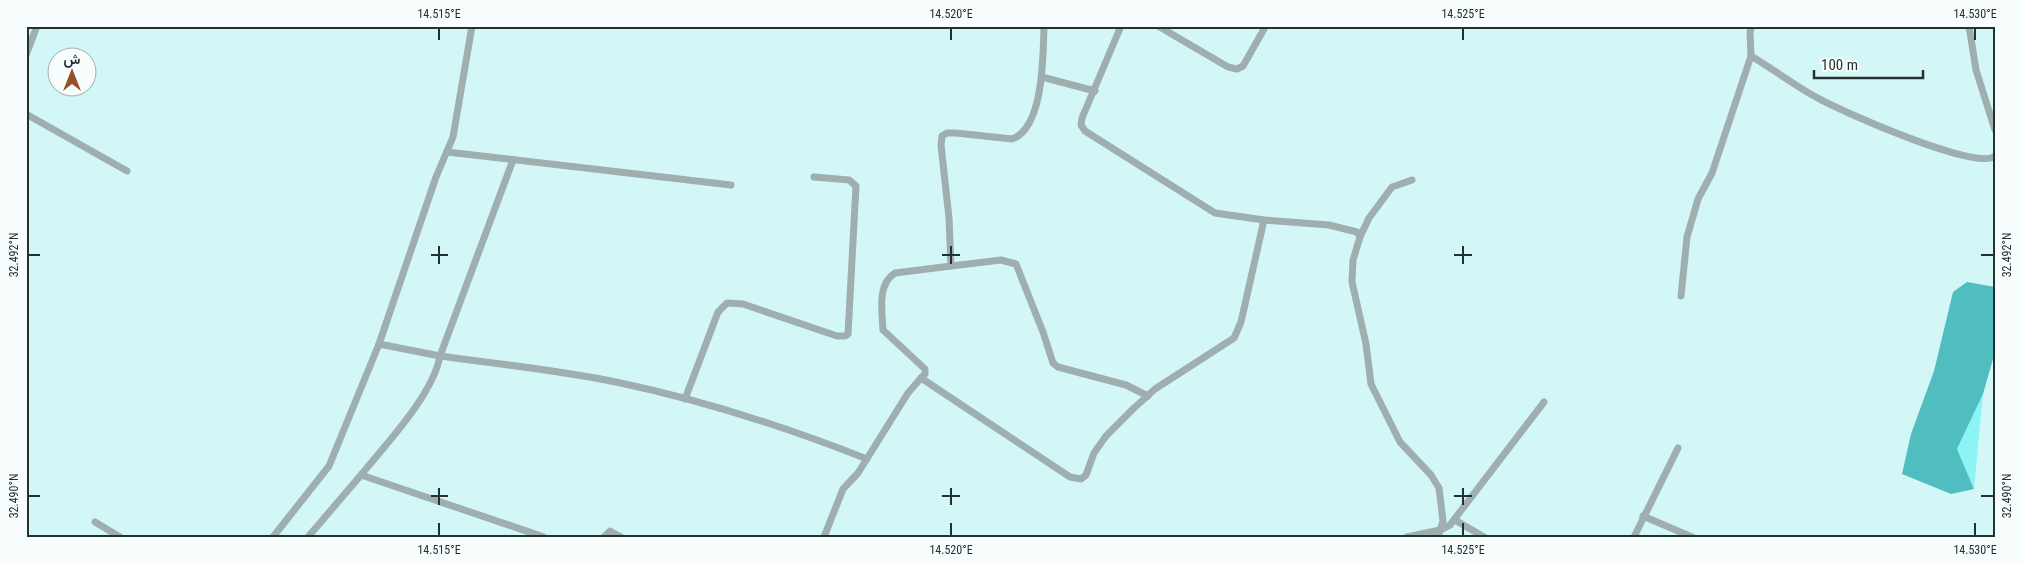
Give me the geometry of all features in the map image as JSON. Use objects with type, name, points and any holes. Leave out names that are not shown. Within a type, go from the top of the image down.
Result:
[{"type":"street","points":[[26,55],[37,26]]},
{"type":"street","points":[[274,537],[328,466],[379,344],[447,152],[456,121],[472,26]]},
{"type":"street","points":[[951,266],[949,218],[941,145],[942,136],[947,133],[956,133],[1012,139],[1020,136],[1026,128],[1041,91],[1044,26]]},
{"type":"street","points":[[1122,26],[1082,118],[1081,125],[1085,131],[1215,214],[1329,225],[1357,232],[1360,237]]},
{"type":"street","points":[[1158,26],[1228,67],[1237,69],[1243,66],[1264,29]]},
{"type":"street","points":[[1681,296],[1687,237],[1696,208],[1712,173],[1751,56],[1750,32],[1752,26]]},
{"type":"street","points":[[1969,26],[1976,70],[1995,130]]},
{"type":"street","points":[[1751,56],[1815,97],[1866,122],[1919,142],[1961,154],[1985,160],[1993,159],[1995,156]]},
{"type":"street","points":[[1042,77],[1095,91]]},
{"type":"street","points":[[26,114],[127,171]]},
{"type":"street","points":[[447,152],[731,185]]},
{"type":"street","points":[[308,537],[406,419],[429,385],[437,370],[440,356],[513,160]]},
{"type":"street","points":[[685,399],[718,312],[727,303],[743,304],[837,336],[848,334],[856,186],[850,180],[814,177]]},
{"type":"street","points":[[1412,180],[1392,187],[1369,218],[1360,237],[1353,260],[1352,282],[1366,344],[1371,384],[1400,442],[1431,475],[1439,488],[1443,520],[1439,534]]},
{"type":"street","points":[[921,378],[1076,480],[1086,475],[1094,453],[1106,436],[1148,396],[1234,338],[1241,322],[1264,220]]},
{"type":"street","points":[[824,537],[843,488],[867,459],[908,393],[925,374],[925,369],[883,330],[884,285],[888,278],[895,273],[1001,260],[1016,264],[1043,332],[1052,363],[1058,367],[1126,385],[1148,396]]},
{"type":"street","points":[[379,344],[440,356],[556,371],[685,399],[777,426],[867,459]]},
{"type":"street","points":[[1407,537],[1439,534],[1450,526],[1544,402]]},
{"type":"street","points":[[1634,537],[1678,448]]},
{"type":"street","points":[[361,475],[544,537]]},
{"type":"street","points":[[1644,516],[1692,537]]},
{"type":"street","points":[[1454,520],[1484,537]]},
{"type":"street","points":[[95,522],[120,537]]},
{"type":"street","points":[[604,537],[610,531],[621,537]]},
{"type":"shaded area","points":[[1967,282],[1995,287],[1995,352],[1983,394],[1957,449],[1974,489],[1951,494],[1902,474],[1911,434],[1934,371],[1953,292]]},
{"type":"shaded area","points":[[1983,394],[1974,489],[1957,449]]}]
